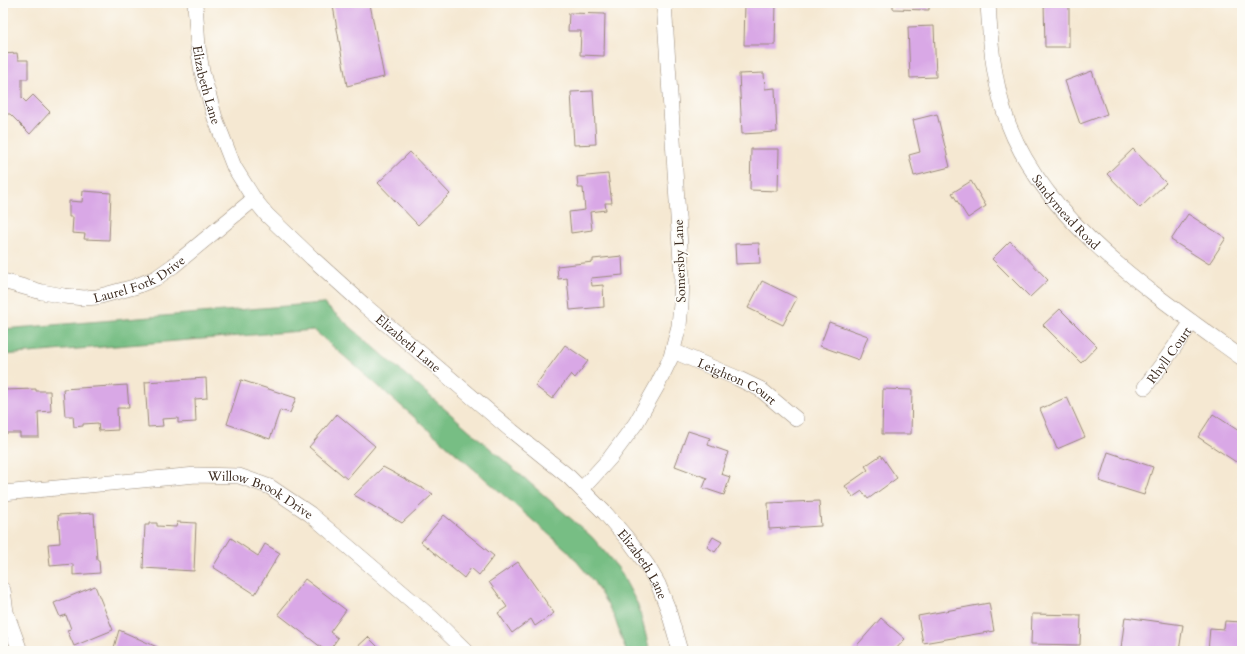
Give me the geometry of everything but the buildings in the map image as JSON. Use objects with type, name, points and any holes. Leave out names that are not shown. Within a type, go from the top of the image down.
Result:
[{"type":"street","name":"Elizabeth Lane","points":[[195,3],[198,47],[202,72],[215,118],[234,167],[254,199],[267,215],[364,305],[582,489],[631,543],[647,564],[658,584],[668,609],[680,651]]},
{"type":"street","name":"Somersby Lane","points":[[582,489],[610,458],[636,423],[657,386],[671,357],[679,326],[682,277],[664,3]]},
{"type":"street","name":"Sandymead Road","points":[[988,3],[990,38],[997,84],[1003,109],[1010,129],[1027,162],[1050,196],[1099,248],[1124,271],[1242,358]]},
{"type":"street","name":"Laurel Fork Drive","points":[[3,280],[42,292],[84,298],[97,297],[134,287],[156,278],[174,266],[254,199]]},
{"type":"street","name":"Rhyll Court","points":[[1145,387],[1192,322]]},
{"type":"street","name":"Leighton Court","points":[[673,351],[760,389],[796,419]]},
{"type":"street","name":"Willow Brook Drive","points":[[3,492],[196,475],[240,476],[270,487],[310,514],[432,618],[466,651]]},
{"type":"street","points":[[3,590],[6,612],[20,651]]},
{"type":"green space","points":[[323,303],[592,537],[619,569],[638,605],[650,651],[626,651],[614,616],[594,582],[568,551],[314,330],[3,355],[3,329]]}]
